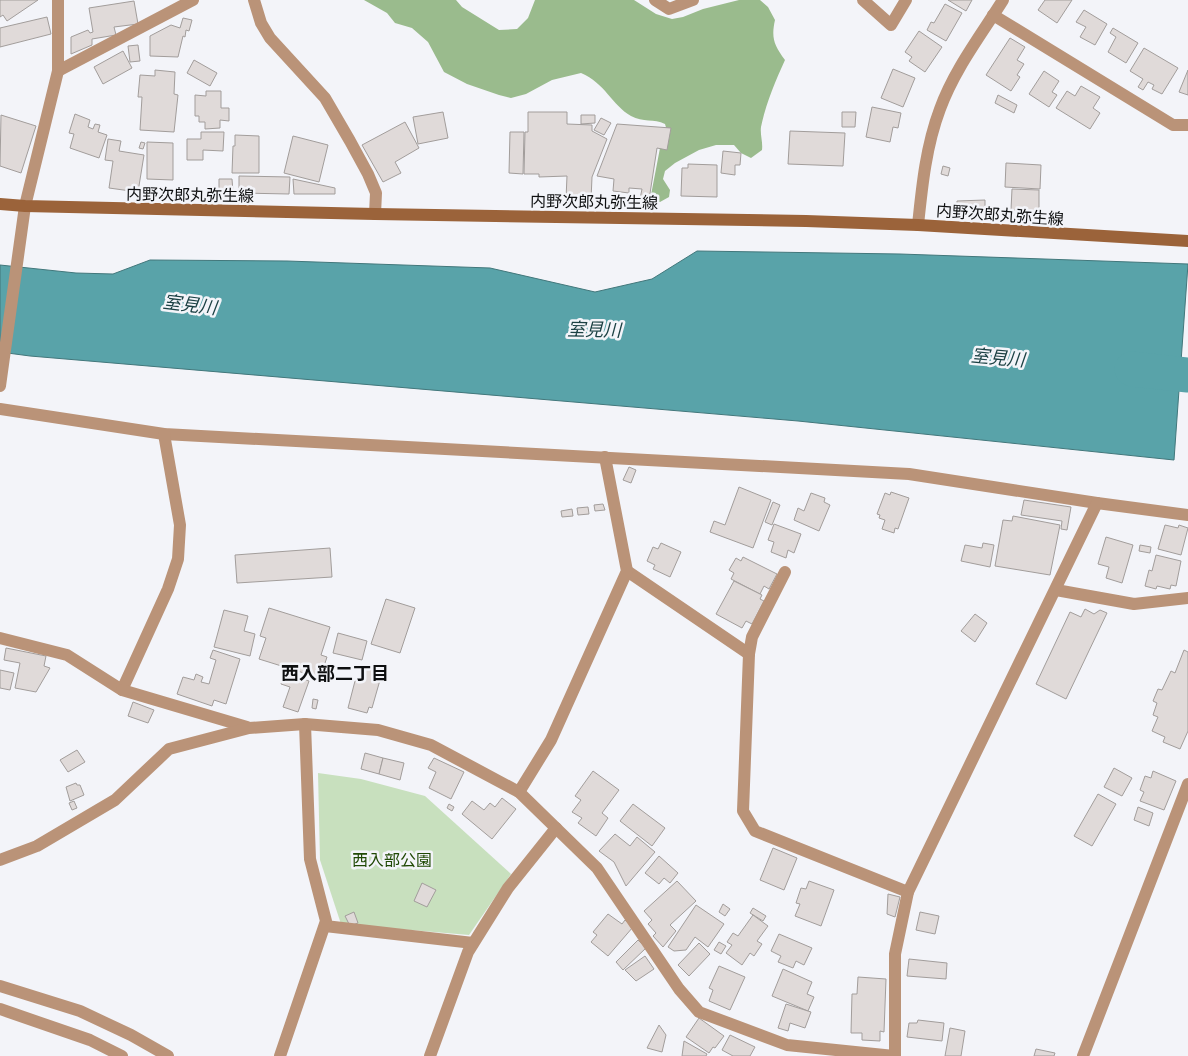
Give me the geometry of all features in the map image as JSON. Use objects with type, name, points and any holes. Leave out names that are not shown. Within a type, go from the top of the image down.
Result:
[{"type":"main road","name":"内野次郎丸弥生線","points":[[0,204],[375,214],[796,220],[918,225],[1188,241]]},
{"type":"street","points":[[0,386],[25,206],[58,71],[58,0]]},
{"type":"street","points":[[58,71],[193,0]]},
{"type":"street","points":[[254,0],[261,23],[270,38],[325,98],[350,141],[376,193],[375,214]]},
{"type":"street","points":[[655,0],[669,9],[693,0]]},
{"type":"street","points":[[863,0],[891,25],[906,0]]},
{"type":"street","points":[[918,225],[930,138],[940,108],[954,78],[1003,0]]},
{"type":"street","points":[[993,15],[1173,125],[1188,125]]},
{"type":"street","points":[[0,409],[164,434],[909,474],[1188,515]]},
{"type":"street","points":[[122,690],[168,589],[178,559],[180,525],[164,434]]},
{"type":"street","points":[[519,792],[551,740],[627,571],[605,457]]},
{"type":"street","points":[[0,860],[36,846],[115,800],[169,749],[249,728],[305,724],[378,730],[431,745],[519,792],[597,868],[679,989],[699,1012],[787,1045],[895,1056],[896,954],[908,892],[1097,503]]},
{"type":"street","points":[[627,571],[749,654]]},
{"type":"street","points":[[785,572],[752,637],[749,654],[743,811],[755,831],[908,892]]},
{"type":"street","points":[[1056,590],[1134,604],[1188,598]]},
{"type":"street","points":[[0,638],[67,655],[122,690],[249,728]]},
{"type":"street","points":[[280,1056],[326,921],[310,859],[305,724]]},
{"type":"street","points":[[1083,1056],[1188,784]]},
{"type":"street","points":[[430,1056],[468,952],[508,888],[556,828]]},
{"type":"street","points":[[325,926],[473,944]]},
{"type":"street","points":[[0,986],[80,1011],[131,1035],[168,1056]]},
{"type":"street","points":[[0,1009],[90,1040],[122,1056]]},
{"type":"green space","points":[[364,0],[456,0],[462,7],[499,30],[517,29],[528,18],[535,0],[634,0],[656,14],[672,19],[739,0],[760,0],[768,7],[775,20],[774,41],[785,60],[763,118],[761,130],[762,150],[751,158],[741,153],[734,145],[716,145],[699,150],[675,163],[665,171],[663,179],[670,190],[669,197],[660,202],[654,201],[651,195],[660,148],[668,134],[665,124],[631,116],[596,82],[581,73],[552,80],[526,94],[511,98],[467,84],[444,72],[428,42],[412,28],[395,23],[387,13]]},
{"type":"green space","name":"西入部公園","points":[[318,773],[361,779],[425,796],[511,874],[469,935],[341,924],[320,860]]},
{"type":"water","points":[[697,251],[900,254],[1188,264],[1174,460],[798,421],[0,352],[0,265],[76,273],[113,274],[150,260],[287,261],[490,268],[595,292],[652,279]]},
{"type":"building","points":[[0,0],[38,0],[7,21],[3,15],[0,17]]},
{"type":"building","points":[[948,0],[972,0],[966,11]]},
{"type":"building","points":[[1045,0],[1072,0],[1057,23],[1038,10]]},
{"type":"building","points":[[134,1],[138,24],[114,27],[116,35],[92,39],[92,45],[71,54],[71,37],[88,30],[90,33],[93,32],[89,8]]},
{"type":"building","points":[[945,4],[962,13],[946,41],[927,30],[931,22],[934,23]]},
{"type":"building","points":[[1084,10],[1107,24],[1095,45],[1080,37],[1086,27],[1076,22]]},
{"type":"building","points":[[47,17],[51,34],[0,47],[0,28]]},
{"type":"building","points":[[183,18],[192,20],[189,31],[186,30],[185,37],[183,36],[178,57],[150,56],[150,36],[171,25],[180,28]]},
{"type":"building","points":[[1113,28],[1138,43],[1126,63],[1108,52],[1116,37],[1110,33]]},
{"type":"building","points":[[919,31],[942,47],[925,72],[909,61],[912,57],[905,52]]},
{"type":"building","points":[[1010,38],[1025,47],[1017,60],[1024,64],[1017,75],[1020,77],[1011,91],[986,75]]},
{"type":"building","points":[[138,45],[140,61],[130,62],[128,46]]},
{"type":"building","points":[[1144,48],[1178,68],[1162,94],[1152,89],[1154,85],[1148,82],[1143,90],[1138,87],[1143,79],[1130,71]]},
{"type":"building","points":[[123,51],[132,68],[103,84],[94,67]]},
{"type":"building","points":[[194,60],[217,73],[210,86],[187,73]]},
{"type":"building","points":[[893,69],[915,78],[903,107],[881,98]]},
{"type":"building","points":[[155,70],[175,72],[174,94],[178,95],[174,132],[140,130],[142,97],[138,97],[140,75],[155,76]]},
{"type":"building","points":[[1188,70],[1188,95],[1179,92]]},
{"type":"building","points":[[1044,71],[1059,81],[1052,92],[1057,95],[1049,107],[1029,94]]},
{"type":"building","points":[[1081,86],[1100,97],[1093,108],[1100,113],[1090,129],[1056,108],[1067,91],[1075,96]]},
{"type":"building","points":[[206,91],[221,91],[221,108],[229,108],[229,121],[220,120],[220,128],[205,129],[205,122],[199,122],[199,116],[195,116],[195,95],[206,96]]},
{"type":"building","points":[[998,95],[1017,105],[1014,113],[995,103]]},
{"type":"building","points":[[872,107],[901,113],[898,128],[893,127],[890,142],[866,137]]},
{"type":"building","points":[[443,112],[448,138],[418,144],[413,117]]},
{"type":"building","points":[[528,112],[567,112],[567,124],[592,125],[592,131],[607,139],[592,177],[591,200],[566,199],[567,176],[539,177],[539,174],[524,174],[525,132],[528,132]]},
{"type":"building","points":[[842,112],[856,112],[855,127],[842,127]]},
{"type":"building","points":[[75,114],[90,120],[88,127],[93,129],[95,124],[100,125],[98,132],[107,135],[99,158],[70,148],[74,134],[69,133]]},
{"type":"building","points":[[1,115],[36,126],[21,173],[0,166]]},
{"type":"building","points":[[581,115],[595,115],[595,123],[581,124]]},
{"type":"building","points":[[601,118],[611,123],[604,135],[594,130]]},
{"type":"building","points":[[405,122],[419,148],[395,162],[401,173],[383,182],[362,145]]},
{"type":"building","points":[[617,124],[671,128],[667,150],[657,148],[649,200],[640,199],[642,189],[629,188],[629,193],[613,191],[614,179],[597,176]]},
{"type":"building","points":[[790,131],[845,133],[843,166],[788,164]]},
{"type":"building","points":[[201,132],[224,132],[223,151],[203,150],[203,160],[187,160],[187,139],[201,139]]},
{"type":"building","points":[[510,132],[524,132],[523,174],[509,173]]},
{"type":"building","points":[[235,135],[259,136],[259,173],[232,173]]},
{"type":"building","points":[[293,136],[328,145],[319,182],[284,173]]},
{"type":"building","points":[[108,139],[121,141],[119,151],[144,155],[138,192],[109,188],[113,161],[105,160]]},
{"type":"building","points":[[141,142],[145,143],[143,149],[139,148]]},
{"type":"building","points":[[147,142],[173,143],[173,180],[147,179]]},
{"type":"building","points":[[723,151],[741,153],[740,165],[735,165],[735,175],[721,173]]},
{"type":"building","points":[[1006,163],[1041,165],[1040,189],[1005,187]]},
{"type":"building","points":[[688,164],[717,165],[717,197],[681,196],[682,168],[688,168]]},
{"type":"building","points":[[943,166],[950,168],[948,176],[941,174]]},
{"type":"building","points":[[239,176],[290,177],[289,194],[239,193]]},
{"type":"building","points":[[219,179],[232,179],[233,192],[219,191]]},
{"type":"building","points":[[293,179],[335,188],[335,194],[294,194]]},
{"type":"building","points":[[1012,189],[1039,190],[1039,211],[1011,210]]},
{"type":"building","points":[[985,200],[985,207],[957,207],[957,201]]},
{"type":"building","points":[[629,467],[636,470],[631,483],[623,480]]},
{"type":"building","points":[[739,487],[771,500],[753,548],[710,532],[714,521],[725,525]]},
{"type":"building","points":[[891,492],[909,498],[898,529],[895,528],[894,533],[882,529],[885,520],[879,518],[880,515],[877,514],[885,493],[890,495]]},
{"type":"building","points":[[811,493],[825,498],[824,502],[830,505],[819,531],[794,520],[798,508],[804,511]]},
{"type":"building","points":[[1024,500],[1071,507],[1067,530],[1061,529],[1062,521],[1021,515]]},
{"type":"building","points":[[773,502],[780,505],[772,525],[765,522]]},
{"type":"building","points":[[603,504],[605,510],[595,511],[594,505]]},
{"type":"building","points":[[588,507],[589,514],[578,515],[577,508]]},
{"type":"building","points":[[572,509],[573,516],[562,517],[561,511]]},
{"type":"building","points":[[1013,516],[1060,525],[1050,575],[995,566],[1003,520],[1012,521]]},
{"type":"building","points":[[774,524],[801,534],[794,553],[788,550],[786,558],[771,552],[774,542],[768,540]]},
{"type":"building","points":[[1165,525],[1178,528],[1179,525],[1188,528],[1181,555],[1158,549]]},
{"type":"building","points":[[1106,537],[1133,545],[1122,583],[1106,578],[1109,567],[1098,564]]},
{"type":"building","points":[[661,543],[681,552],[670,577],[653,569],[655,565],[647,561],[653,547],[658,549]]},
{"type":"building","points":[[983,543],[994,545],[990,567],[961,561],[965,545],[982,548]]},
{"type":"building","points":[[1140,545],[1151,547],[1150,553],[1139,551]]},
{"type":"building","points":[[330,548],[332,577],[237,583],[235,555]]},
{"type":"building","points":[[1156,555],[1181,561],[1176,586],[1171,585],[1170,589],[1157,586],[1156,589],[1145,586],[1149,570],[1152,571]]},
{"type":"building","points":[[743,557],[777,574],[769,589],[764,586],[760,594],[731,579],[734,573],[729,570],[736,558],[741,561]]},
{"type":"building","points":[[734,581],[762,595],[760,599],[764,601],[752,624],[746,621],[742,628],[716,614]]},
{"type":"building","points":[[386,599],[415,608],[400,653],[371,644]]},
{"type":"building","points":[[269,608],[330,627],[321,655],[327,657],[320,678],[259,659],[266,638],[260,636]]},
{"type":"building","points":[[1085,609],[1094,614],[1100,610],[1107,613],[1066,699],[1036,684],[1070,612],[1081,617]]},
{"type":"building","points":[[224,610],[248,616],[244,631],[255,634],[250,656],[214,647]]},
{"type":"building","points":[[975,614],[987,623],[975,642],[961,631]]},
{"type":"building","points":[[338,633],[367,641],[362,660],[333,653]]},
{"type":"building","points":[[6,648],[46,656],[44,666],[50,668],[36,692],[15,688],[20,663],[4,660]]},
{"type":"building","points":[[213,650],[240,659],[226,704],[214,700],[212,706],[177,694],[183,677],[194,680],[196,674],[203,677],[201,682],[209,684],[216,660],[210,658]]},
{"type":"building","points":[[1184,650],[1188,652],[1188,731],[1180,749],[1163,742],[1165,737],[1152,731],[1158,717],[1153,715],[1157,703],[1153,701],[1158,689],[1162,690],[1171,671],[1175,673]]},
{"type":"building","points":[[363,668],[382,673],[372,708],[369,707],[367,713],[348,708],[355,681],[359,681]]},
{"type":"building","points":[[0,670],[14,673],[10,690],[0,688]]},
{"type":"building","points":[[285,672],[309,681],[298,712],[283,707],[290,687],[281,684]]},
{"type":"building","points":[[313,699],[318,700],[316,709],[312,708]]},
{"type":"building","points":[[133,702],[154,710],[148,723],[128,716]]},
{"type":"building","points":[[77,750],[85,762],[68,772],[60,760]]},
{"type":"building","points":[[365,753],[383,758],[379,774],[361,769]]},
{"type":"building","points":[[383,758],[404,763],[400,780],[379,774]]},
{"type":"building","points":[[434,758],[464,772],[451,799],[429,788],[436,772],[428,768]]},
{"type":"building","points":[[1114,768],[1132,778],[1122,796],[1104,787]]},
{"type":"building","points":[[593,771],[619,790],[602,813],[608,818],[596,836],[578,823],[582,818],[572,812],[581,800],[575,796]]},
{"type":"building","points":[[1153,771],[1176,781],[1164,810],[1140,801],[1144,792],[1140,790],[1145,776],[1151,778]]},
{"type":"building","points":[[76,783],[80,785],[84,795],[70,801],[66,787]]},
{"type":"building","points":[[1098,794],[1116,804],[1092,846],[1074,836]]},
{"type":"building","points":[[502,798],[516,809],[492,839],[462,814],[472,801],[484,810],[490,803],[495,807]]},
{"type":"building","points":[[74,801],[77,808],[72,810],[69,803]]},
{"type":"building","points":[[449,804],[454,807],[452,811],[447,808]]},
{"type":"building","points":[[633,804],[665,828],[652,846],[620,821]]},
{"type":"building","points":[[1138,807],[1153,813],[1149,826],[1134,820]]},
{"type":"building","points":[[615,834],[630,846],[637,837],[655,852],[626,886],[614,862],[599,851]]},
{"type":"building","points":[[773,848],[797,858],[784,890],[760,880]]},
{"type":"building","points":[[659,856],[678,873],[670,883],[664,878],[659,884],[645,873]]},
{"type":"building","points":[[677,881],[696,901],[670,925],[676,931],[663,947],[653,936],[656,933],[648,924],[652,920],[644,911]]},
{"type":"building","points":[[809,881],[834,890],[821,926],[795,916],[800,904],[796,903],[801,888],[806,889]]},
{"type":"building","points":[[422,883],[436,890],[427,907],[414,901]]},
{"type":"building","points":[[888,894],[900,897],[895,917],[887,914]]},
{"type":"building","points":[[723,904],[730,909],[725,916],[719,912]]},
{"type":"building","points":[[696,905],[724,924],[708,947],[695,937],[686,950],[674,951],[668,947]]},
{"type":"building","points":[[753,908],[766,916],[763,921],[750,913]]},
{"type":"building","points":[[354,912],[358,923],[350,926],[345,916]]},
{"type":"building","points":[[920,912],[939,916],[935,934],[916,930]]},
{"type":"building","points":[[608,914],[622,924],[625,920],[633,927],[608,956],[591,942],[597,935],[593,932]]},
{"type":"building","points":[[753,915],[768,926],[757,941],[762,944],[754,956],[750,953],[742,965],[726,953],[732,945],[727,942],[733,933],[738,936]]},
{"type":"building","points":[[779,934],[812,948],[804,965],[796,961],[793,968],[778,962],[781,956],[771,951]]},
{"type":"building","points":[[638,940],[646,948],[623,970],[616,962]]},
{"type":"building","points":[[719,942],[726,946],[721,954],[714,950]]},
{"type":"building","points":[[699,943],[710,954],[689,976],[678,965]]},
{"type":"building","points":[[645,956],[654,969],[636,981],[625,970]]},
{"type":"building","points":[[909,959],[947,963],[946,979],[907,976]]},
{"type":"building","points":[[719,966],[745,977],[730,1010],[709,1001],[713,990],[709,988]]},
{"type":"building","points":[[783,969],[812,982],[807,994],[814,997],[808,1011],[772,996]]},
{"type":"building","points":[[858,977],[886,979],[884,1032],[880,1031],[880,1041],[862,1040],[862,1033],[851,1033],[852,994],[857,994]]},
{"type":"building","points":[[786,1004],[811,1012],[805,1028],[790,1023],[788,1031],[778,1028]]},
{"type":"building","points":[[699,1018],[724,1036],[709,1053],[686,1037]]},
{"type":"building","points":[[918,1020],[944,1023],[942,1041],[907,1037],[909,1023],[917,1023]]},
{"type":"building","points":[[659,1025],[666,1035],[662,1052],[647,1048]]},
{"type":"building","points":[[950,1028],[965,1031],[961,1056],[945,1056]]},
{"type":"building","points":[[730,1035],[755,1047],[750,1056],[733,1056],[722,1050]]},
{"type":"building","points":[[684,1041],[707,1054],[706,1056],[682,1056]]},
{"type":"building","points":[[1036,1049],[1055,1053],[1054,1056],[1034,1056]]},
{"type":"waterway","name":"室見川","points":[[1132,369],[1188,375]]},
{"type":"district","name":"西入部二丁目","points":[[335,673]]}]
